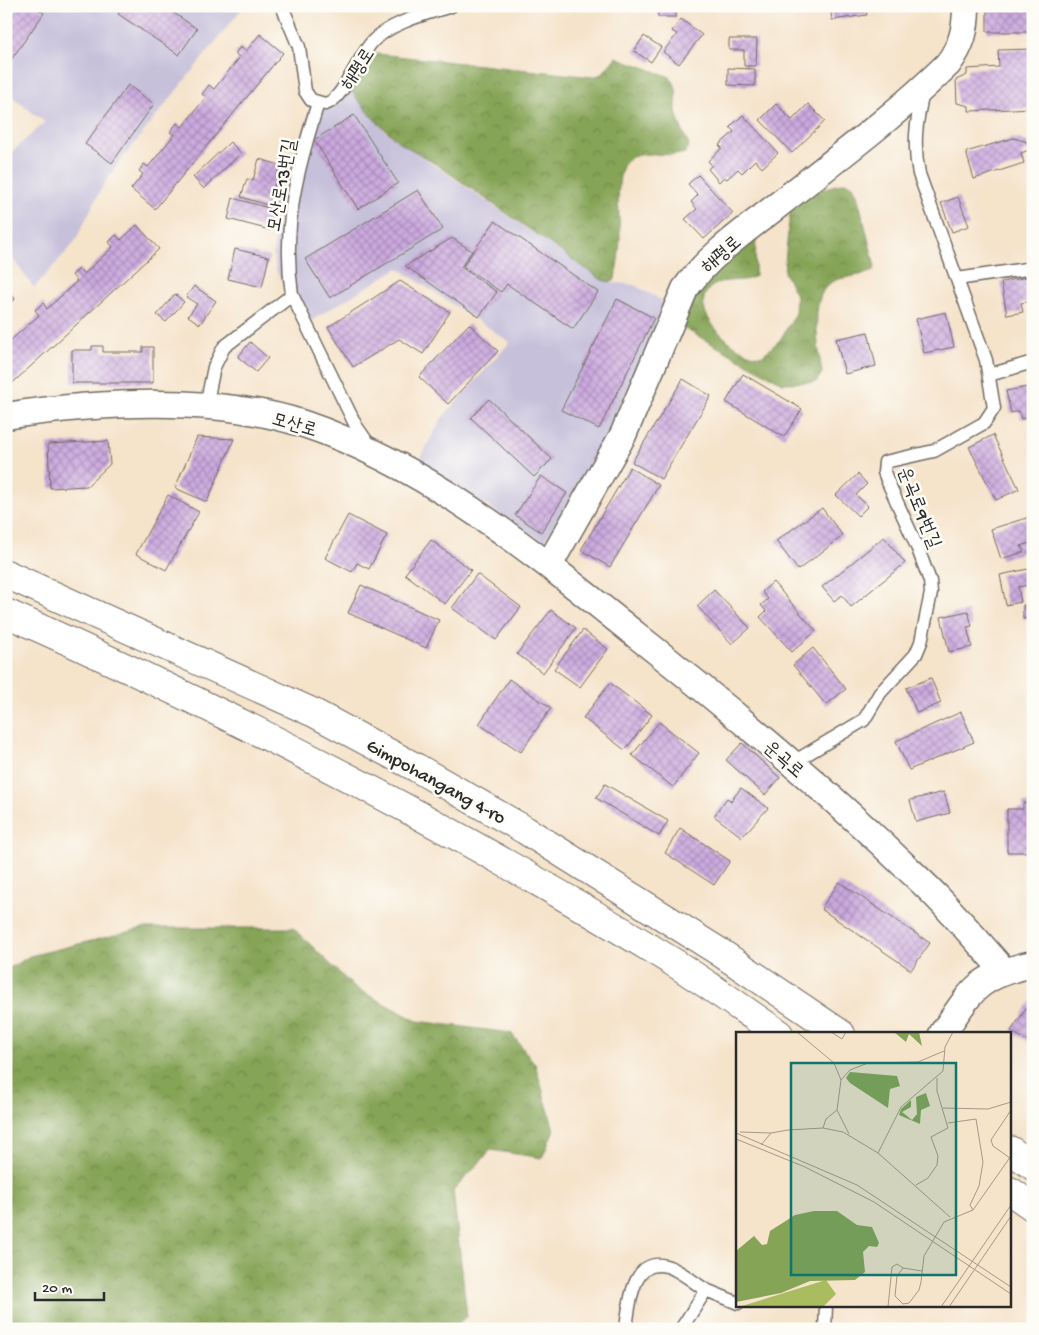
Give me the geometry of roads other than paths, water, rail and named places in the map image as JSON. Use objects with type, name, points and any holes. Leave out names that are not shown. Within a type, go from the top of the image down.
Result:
[{"type":"street","name":"해평로","points":[[549,565],[623,435],[685,288],[725,247],[856,146],[948,64],[960,48],[964,37],[966,6]]},
{"type":"street","name":"모산로","points":[[6,416],[93,406],[206,406],[238,409],[302,424],[376,455],[443,492],[549,565]]},
{"type":"street","name":"운곡로","points":[[549,565],[724,705],[840,805],[938,898],[1003,970]]},
{"type":"street","name":"Gimpohangang 4-ro","points":[[6,574],[314,713],[417,768],[526,830],[693,935],[838,1032]]},
{"type":"street","name":"Gimpohangang 4-ro","points":[[6,613],[237,719],[377,792],[536,880],[675,964],[777,1032]]},
{"type":"street","points":[[943,1032],[965,999],[982,982],[1003,970],[1033,964]]},
{"type":"street","points":[[1012,1151],[1033,1166]]},
{"type":"street","points":[[1012,1192],[1033,1207]]},
{"type":"lane","points":[[282,6],[299,47],[305,91],[311,100],[318,103]]},
{"type":"lane","name":"해평로","points":[[318,103],[325,104],[336,99],[362,54],[374,40],[406,23],[451,6]]},
{"type":"lane","name":"운곡로9번길","points":[[792,764],[864,720],[890,679],[916,654],[931,593],[930,581],[918,549],[895,502],[884,466],[890,460],[934,451],[984,423],[991,416],[994,408],[986,360],[919,174],[915,154],[917,117],[924,87]]},
{"type":"lane","name":"모산로13번길","points":[[318,103],[292,197],[288,262],[292,295],[356,426],[376,455]]},
{"type":"lane","points":[[957,279],[1033,268]]},
{"type":"lane","points":[[206,406],[214,367],[224,347],[292,295]]},
{"type":"lane","points":[[989,376],[1033,362]]},
{"type":"lane","points":[[626,1329],[629,1302],[636,1282],[644,1270],[655,1265],[667,1266],[706,1290],[736,1302]]},
{"type":"lane","points":[[680,1329],[706,1290]]},
{"type":"lane","points":[[825,1329],[826,1308]]}]
